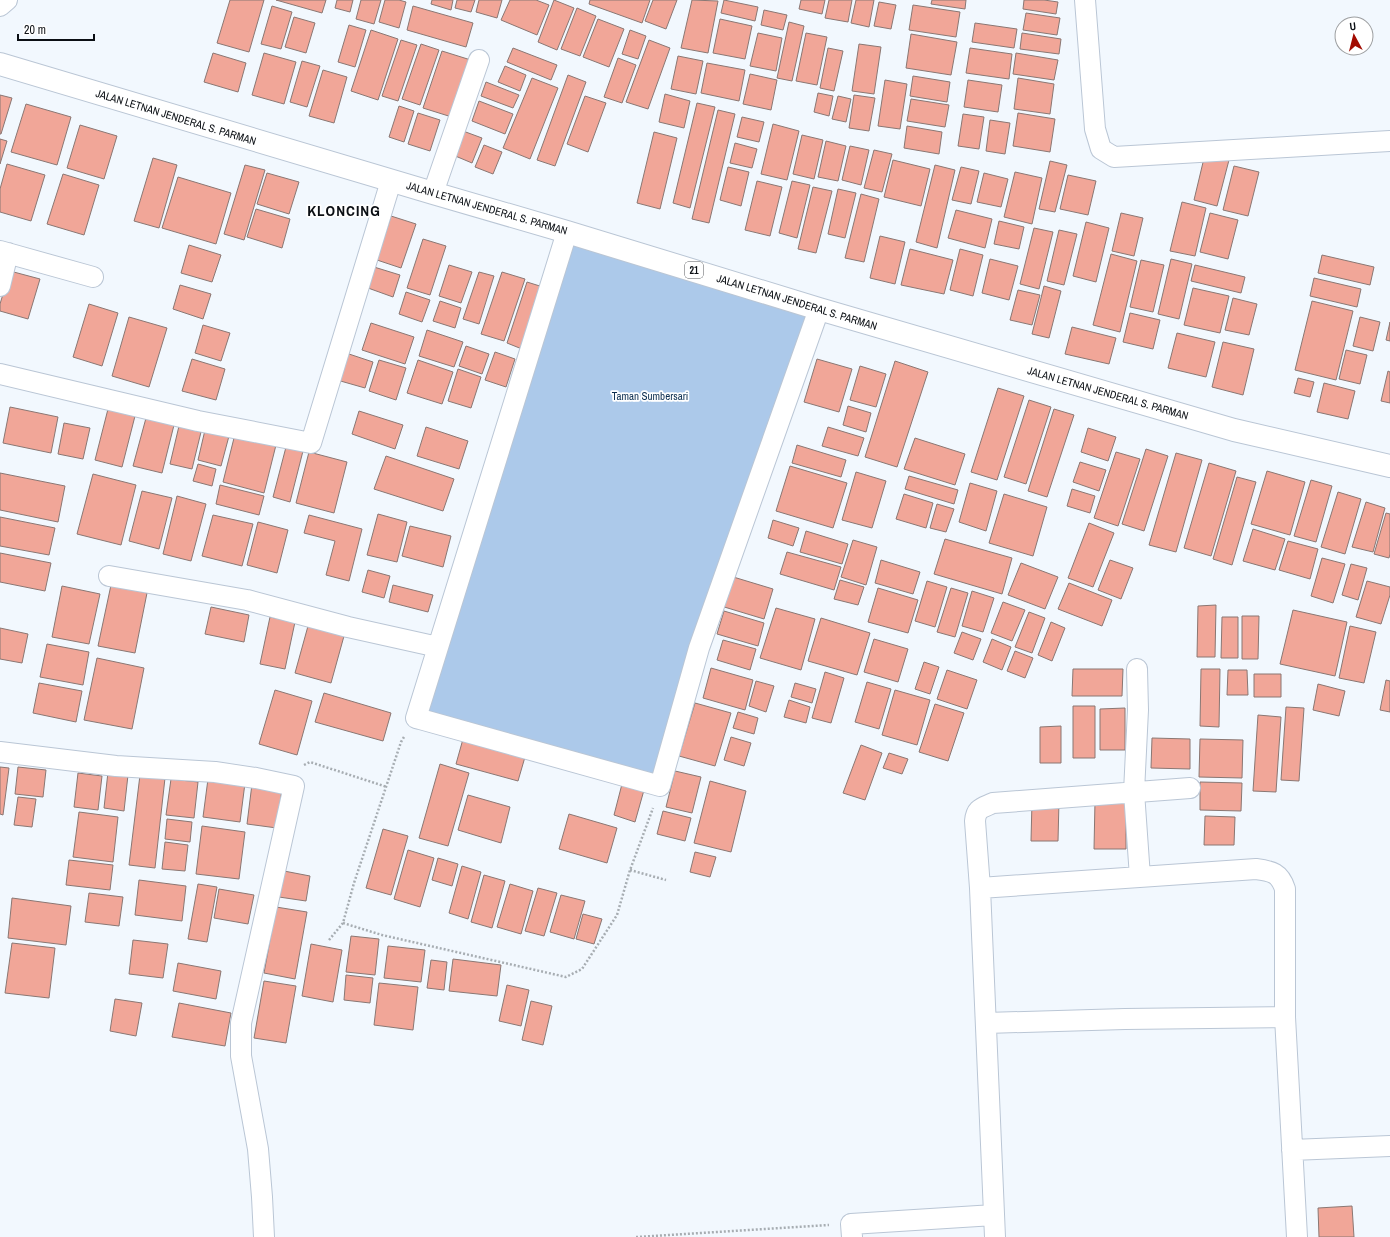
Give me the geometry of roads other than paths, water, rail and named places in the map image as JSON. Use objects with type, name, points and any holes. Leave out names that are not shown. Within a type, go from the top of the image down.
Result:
[{"type":"highway","name":"JALAN LETNAN JENDERAL S. PARMAN","points":[[0,64],[567,232],[819,309],[1234,430],[1390,466]]},
{"type":"street","points":[[0,6],[6,0]]},
{"type":"street","points":[[1085,0],[1095,129],[1101,149],[1114,157],[1390,141]]},
{"type":"street","points":[[433,193],[479,60]]},
{"type":"street","points":[[0,374],[198,421],[311,443],[391,181]]},
{"type":"street","points":[[567,232],[416,718],[660,786],[699,648],[819,309]]},
{"type":"street","points":[[0,286],[4,252],[93,277]]},
{"type":"street","points":[[109,576],[247,600],[348,627],[438,647]]},
{"type":"street","points":[[1137,669],[1138,710],[1134,792],[1140,877]]},
{"type":"street","points":[[0,752],[116,766],[215,772],[256,778],[294,786],[242,1023],[241,1056],[258,1149],[264,1237]]},
{"type":"street","points":[[995,1237],[980,888],[975,813],[993,802],[1190,788]]},
{"type":"street","points":[[980,888],[1256,869],[1271,871],[1283,881],[1285,889],[1285,1017],[1297,1237]]},
{"type":"street","points":[[986,1024],[1125,1019],[1285,1017]]},
{"type":"street","points":[[1292,1150],[1390,1146]]},
{"type":"street","points":[[852,1230],[994,1215]]},
{"type":"district","name":"KLONCING","points":[[344,210]]},
{"type":"park label","name":"Taman Sumbersari","points":[[650,396]]}]
